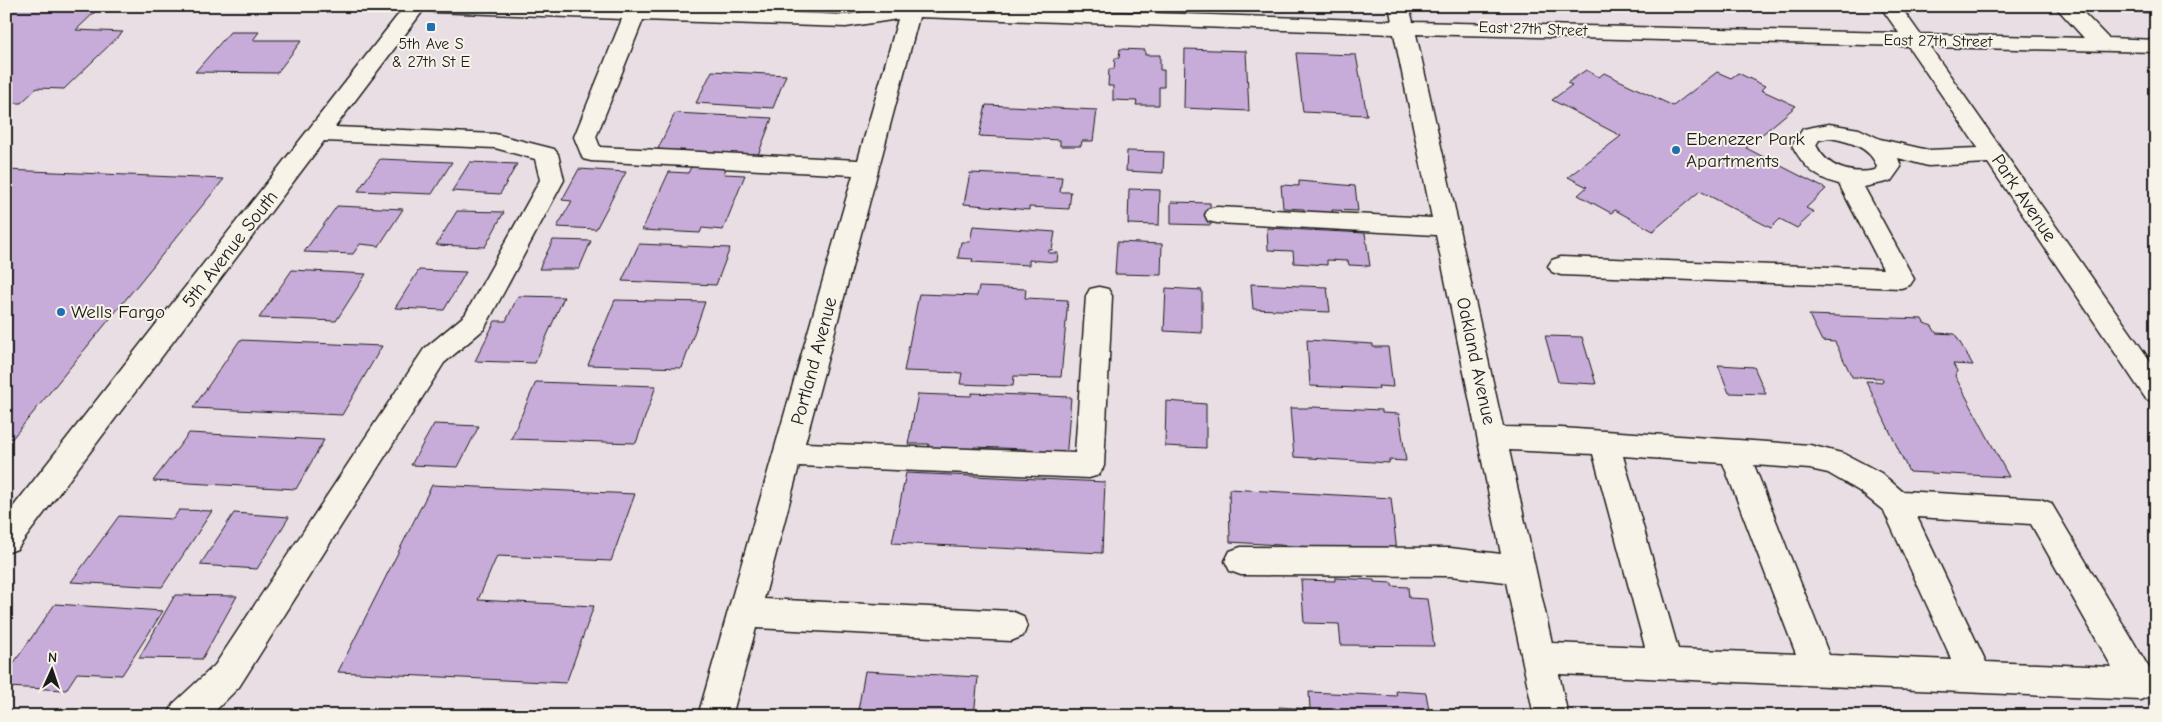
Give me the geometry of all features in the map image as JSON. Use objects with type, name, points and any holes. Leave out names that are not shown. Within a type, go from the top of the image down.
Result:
[{"type":"street","name":"5th Avenue South","points":[[6,540],[416,6]]},
{"type":"street","name":"East 27th Street","points":[[434,6],[846,21],[904,8],[1402,17],[1914,40],[2156,46]]},
{"type":"street","name":"Park Avenue","points":[[1890,6],[1996,155],[2156,391]]},
{"type":"street","points":[[2065,6],[2102,44]]},
{"type":"street","name":"Portland Avenue","points":[[715,716],[867,168],[904,8]]},
{"type":"street","points":[[635,13],[585,136],[591,154],[867,168]]},
{"type":"street","name":"Oakland Avenue","points":[[1402,17],[1551,716]]},
{"type":"street","points":[[1872,144],[1885,155],[1889,167],[1883,176],[1868,181],[1848,179],[1825,171],[1809,158],[1804,144],[1812,134],[1829,131],[1851,134],[1872,144],[1928,158],[1996,155]]},
{"type":"street","points":[[185,716],[227,676],[434,356],[475,322],[552,180],[546,154],[495,141],[318,134]]},
{"type":"street","points":[[1561,266],[1901,279],[1848,179]]},
{"type":"street","points":[[1217,215],[1448,228]]},
{"type":"street","points":[[788,454],[1089,466],[1099,296]]},
{"type":"street","points":[[1492,438],[1561,440],[1810,457],[1835,462],[1870,482],[1895,503],[1977,678]]},
{"type":"street","points":[[1605,444],[1666,664]]},
{"type":"street","points":[[1734,452],[1819,671]]},
{"type":"street","points":[[1539,658],[2140,684],[2040,512],[1895,503]]},
{"type":"street","points":[[1241,561],[1450,562],[1520,570]]},
{"type":"street","points":[[744,613],[1011,626]]},
{"type":"building","points":[[6,6],[98,9],[76,30],[123,32],[64,89],[37,88],[21,103],[6,103]]},
{"type":"building","points":[[2119,6],[2156,6],[2156,13],[2125,12]]},
{"type":"building","points":[[230,32],[259,32],[253,40],[302,40],[277,73],[195,72]]},
{"type":"building","points":[[1120,49],[1145,50],[1145,55],[1160,55],[1160,70],[1164,70],[1164,87],[1159,87],[1159,105],[1136,105],[1137,101],[1113,100],[1113,86],[1108,86],[1109,69],[1114,69],[1115,58],[1119,58]]},
{"type":"building","points":[[1185,49],[1246,51],[1249,111],[1184,108]]},
{"type":"building","points":[[1296,53],[1356,55],[1367,115],[1303,112]]},
{"type":"building","name":"Ebenezer Park Apartments","points":[[1586,70],[1599,77],[1604,73],[1673,106],[1717,72],[1731,78],[1738,73],[1765,86],[1761,90],[1796,106],[1746,148],[1826,189],[1806,208],[1814,212],[1797,228],[1780,219],[1771,228],[1700,191],[1653,231],[1615,210],[1611,213],[1578,195],[1587,187],[1568,177],[1621,136],[1552,100],[1572,85],[1567,83]]},
{"type":"building","points":[[712,71],[786,75],[773,108],[696,103]]},
{"type":"building","points":[[986,105],[1097,110],[1093,141],[1082,141],[1081,146],[1060,146],[1060,140],[979,136]]},
{"type":"building","points":[[675,113],[772,118],[758,155],[657,151]]},
{"type":"building","points":[[1127,151],[1164,152],[1163,173],[1126,171]]},
{"type":"building","points":[[380,159],[452,162],[432,194],[358,191]]},
{"type":"building","points":[[470,162],[517,164],[500,194],[452,191]]},
{"type":"building","points":[[691,167],[726,168],[724,174],[745,175],[723,230],[702,228],[700,233],[642,230],[669,172],[688,173]]},
{"type":"building","points":[[579,169],[626,172],[596,229],[557,227],[572,201],[562,200]]},
{"type":"building","name":"Wells Fargo","points":[[6,170],[224,179],[6,446]]},
{"type":"building","points":[[970,173],[1062,177],[1060,192],[1071,192],[1069,209],[1029,207],[1029,210],[964,204]]},
{"type":"building","points":[[1299,181],[1355,186],[1358,211],[1332,210],[1333,215],[1305,214],[1304,209],[1283,208],[1281,185],[1299,186]]},
{"type":"building","points":[[1129,189],[1160,190],[1159,225],[1128,224]]},
{"type":"building","points":[[1171,202],[1210,203],[1211,225],[1171,224]]},
{"type":"building","points":[[337,206],[403,209],[379,246],[360,244],[353,254],[304,252]]},
{"type":"building","points":[[457,211],[504,212],[485,247],[436,245]]},
{"type":"building","points":[[973,226],[1055,232],[1052,250],[1049,250],[1048,253],[1058,253],[1057,262],[1029,260],[1029,265],[972,262],[973,259],[958,258],[961,242],[970,242]]},
{"type":"building","points":[[1267,228],[1365,233],[1370,266],[1349,265],[1348,261],[1327,260],[1327,265],[1294,263],[1293,251],[1268,250]]},
{"type":"building","points":[[553,240],[591,241],[579,269],[539,269]]},
{"type":"building","points":[[1117,242],[1162,244],[1161,275],[1115,274]]},
{"type":"building","points":[[639,244],[730,248],[716,285],[622,281]]},
{"type":"building","points":[[292,270],[366,274],[336,321],[259,318]]},
{"type":"building","points":[[419,270],[466,272],[444,310],[395,308]]},
{"type":"building","points":[[1251,284],[1327,287],[1330,312],[1253,309]]},
{"type":"building","points":[[979,287],[1026,289],[1025,298],[1068,300],[1061,377],[1014,376],[1013,386],[960,384],[962,373],[904,371],[919,294],[977,296]]},
{"type":"building","points":[[1166,288],[1202,290],[1202,333],[1164,331]]},
{"type":"building","points":[[518,296],[564,297],[535,363],[475,361],[495,321],[506,321]]},
{"type":"building","points":[[615,300],[705,302],[682,368],[588,365]]},
{"type":"building","points":[[1809,315],[1922,319],[1924,323],[1932,326],[1936,333],[1955,334],[1973,365],[1953,364],[1957,371],[1955,376],[2009,477],[1909,472],[1866,381],[1883,382],[1882,378],[1852,377],[1835,342],[1822,341]]},
{"type":"building","points":[[1545,336],[1582,337],[1596,384],[1558,382]]},
{"type":"building","points":[[240,340],[382,346],[342,415],[193,408]]},
{"type":"building","points":[[1307,340],[1373,344],[1373,347],[1388,347],[1393,387],[1378,386],[1379,389],[1310,386]]},
{"type":"building","points":[[1718,365],[1754,367],[1766,394],[1729,393]]},
{"type":"building","points":[[536,382],[656,386],[636,443],[511,439]]},
{"type":"building","points":[[972,393],[1071,397],[1066,460],[1025,458],[1026,449],[974,447],[973,457],[927,455],[929,444],[908,444],[918,394],[971,396]]},
{"type":"building","points":[[1166,401],[1206,404],[1206,448],[1165,446]]},
{"type":"building","points":[[1290,408],[1382,410],[1382,413],[1399,414],[1406,461],[1389,460],[1389,463],[1294,457]]},
{"type":"building","points":[[434,424],[479,426],[458,467],[411,465]]},
{"type":"building","points":[[189,433],[324,440],[296,489],[153,481]]},
{"type":"building","points":[[906,473],[1105,482],[1102,553],[892,543]]},
{"type":"building","points":[[432,485],[635,494],[611,561],[497,556],[478,600],[594,606],[566,683],[338,672]]},
{"type":"building","points":[[1229,489],[1391,498],[1397,552],[1230,542]]},
{"type":"building","points":[[179,510],[212,511],[162,587],[71,582],[119,516],[173,519]]},
{"type":"building","points":[[234,513],[289,517],[257,569],[200,565]]},
{"type":"building","points":[[1335,578],[1392,583],[1392,586],[1408,587],[1409,598],[1427,599],[1434,646],[1341,645],[1339,624],[1304,623],[1301,580],[1335,581]]},
{"type":"building","points":[[175,595],[237,596],[202,659],[139,658]]},
{"type":"building","points":[[55,604],[163,611],[122,675],[77,673],[66,690],[6,687],[6,674]]},
{"type":"building","points":[[865,671],[978,677],[974,716],[857,716]]},
{"type":"building","points":[[1396,691],[1426,693],[1430,716],[1280,716],[1279,707],[1310,709],[1309,692],[1397,696]]},
{"type":"place","name":"5th Ave S & 27th St E","points":[[431,27]]},
{"type":"place","name":"Ebenezer Park Apartments","points":[[1676,150]]},
{"type":"place","name":"Wells Fargo","points":[[61,312]]}]
